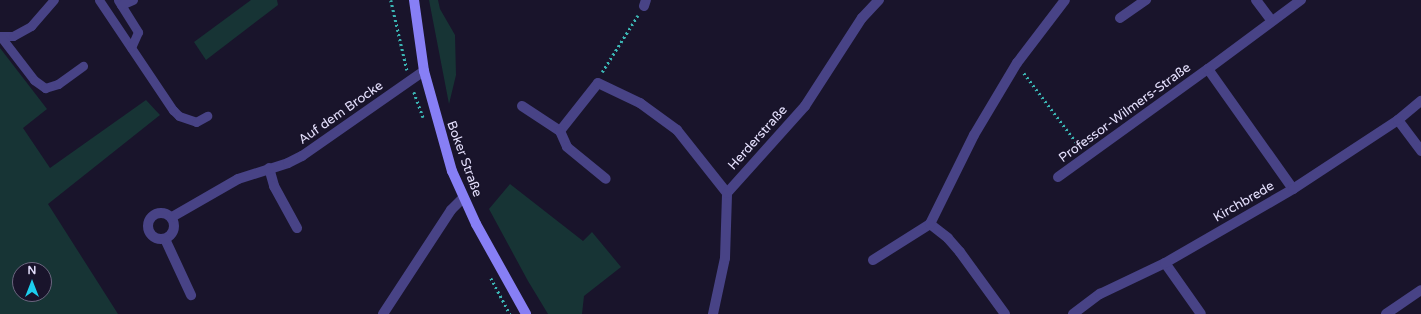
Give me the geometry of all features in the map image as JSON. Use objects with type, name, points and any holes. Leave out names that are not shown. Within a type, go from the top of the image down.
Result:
[{"type":"main road","name":"Boker Straße","points":[[414,0],[424,71],[440,136],[463,198],[526,314]]},
{"type":"street","name":"Herderstraße","points":[[727,193],[805,106],[862,18],[878,0]]},
{"type":"street","points":[[873,260],[930,224],[974,135],[1017,63],[1064,0]]},
{"type":"street","points":[[1120,18],[1146,0]]},
{"type":"street","points":[[1256,0],[1272,21]]},
{"type":"street","name":"Professor-Wilmers-Straße","points":[[1058,177],[1301,0]]},
{"type":"street","name":"Professor-Wilmers-Straße","points":[[1208,69],[1293,189]]},
{"type":"street","name":"Auf dem Brocke","points":[[172,217],[238,179],[302,156],[424,71]]},
{"type":"street","points":[[560,131],[598,83],[640,102],[677,130],[727,193],[725,258],[713,314]]},
{"type":"street","name":"Kirchbrede","points":[[1073,314],[1100,294],[1165,263],[1293,189],[1398,120],[1421,101]]},
{"type":"street","points":[[522,106],[560,131],[568,147],[606,179]]},
{"type":"street","points":[[1398,120],[1421,151]]},
{"type":"street","points":[[269,168],[274,186],[297,228]]},
{"type":"street","points":[[383,314],[450,210],[463,198]]},
{"type":"street","points":[[161,213],[172,217],[174,230],[165,239],[154,238],[150,234],[148,222],[151,217],[161,213]]},
{"type":"street","points":[[930,224],[948,238],[960,252],[1005,314]]},
{"type":"street","points":[[165,239],[191,295]]},
{"type":"street","points":[[1165,263],[1201,314]]},
{"type":"street","points":[[1386,314],[1421,290]]},
{"type":"lane","points":[[0,37],[13,36],[31,26],[54,0]]},
{"type":"lane","points":[[99,0],[173,110],[179,116],[196,122],[206,116]]},
{"type":"lane","points":[[131,48],[138,32],[119,2],[133,0]]},
{"type":"lane","points":[[0,37],[34,80],[44,88],[58,84],[83,66]]},
{"type":"path","points":[[598,83],[603,68],[645,3]]},
{"type":"path","points":[[1017,63],[1087,157]]},
{"type":"green space","points":[[251,0],[277,0],[278,5],[206,60],[194,42]]},
{"type":"green space","points":[[429,0],[438,0],[440,9],[455,35],[456,75],[449,104]]},
{"type":"green space","points":[[0,48],[47,109],[23,128],[50,168],[146,100],[160,115],[48,204],[118,314],[0,314]]},
{"type":"green space","points":[[510,184],[583,241],[592,232],[621,267],[584,296],[582,314],[548,314],[528,281],[489,209]]}]
